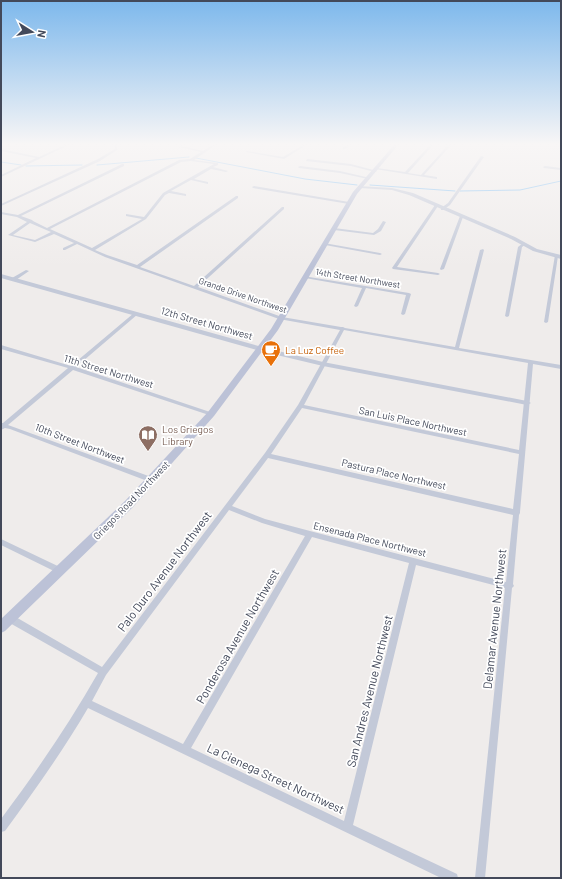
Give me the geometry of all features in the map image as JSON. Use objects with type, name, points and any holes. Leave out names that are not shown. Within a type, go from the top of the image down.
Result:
[{"type":"main road","name":"Griegos Road Northwest","points":[[1,628],[61,572],[152,480],[211,414],[282,318],[324,244],[360,187]]},
{"type":"street","points":[[1,205],[45,185]]},
{"type":"street","points":[[18,216],[82,185]]},
{"type":"street","points":[[47,229],[133,185]]},
{"type":"street","points":[[92,250],[145,218],[164,194],[181,185]]},
{"type":"street","points":[[442,209],[449,204],[462,185]]},
{"type":"street","points":[[254,187],[348,204]]},
{"type":"street","points":[[360,187],[401,191],[535,250],[558,256],[546,322]]},
{"type":"street","points":[[170,192],[184,195]]},
{"type":"street","points":[[137,267],[237,197]]},
{"type":"street","points":[[436,206],[394,268],[438,274]]},
{"type":"street","points":[[195,288],[282,208]]},
{"type":"street","name":"Grande Drive Northwest","points":[[2,214],[18,216],[92,250],[282,318],[457,347],[561,367]]},
{"type":"street","points":[[126,215],[145,218]]},
{"type":"street","points":[[442,269],[461,217]]},
{"type":"street","points":[[31,222],[10,235],[35,241],[54,232]]},
{"type":"street","points":[[334,229],[374,234],[380,230],[384,222]]},
{"type":"street","points":[[64,249],[77,243]]},
{"type":"street","points":[[324,244],[380,254]]},
{"type":"street","points":[[507,316],[520,247],[524,244]]},
{"type":"street","points":[[457,347],[482,250]]},
{"type":"street","points":[[14,280],[27,271]]},
{"type":"street","name":"12th Street Northwest","points":[[1,276],[260,349],[323,364],[527,403]]},
{"type":"street","name":"14th Street Northwest","points":[[305,277],[409,294],[403,314]]},
{"type":"street","points":[[356,306],[364,287]]},
{"type":"street","points":[[2,426],[136,314]]},
{"type":"street","name":"Palo Duro Avenue Northwest","points":[[1,827],[42,771],[87,703],[103,672],[228,507],[301,406],[343,328]]},
{"type":"street","name":"11th Street Northwest","points":[[1,347],[211,414]]},
{"type":"street","name":"Delamar Avenue Northwest","points":[[480,878],[531,362]]},
{"type":"street","name":"San Luis Place Northwest","points":[[301,406],[522,453]]},
{"type":"street","name":"10th Street Northwest","points":[[2,426],[12,428],[152,480]]},
{"type":"street","name":"Pastura Place Northwest","points":[[267,454],[517,513]]},
{"type":"street","name":"Ensenada Place Northwest","points":[[228,507],[264,521],[310,534],[510,586]]},
{"type":"street","name":"Ponderosa Avenue Northwest","points":[[185,750],[310,534]]},
{"type":"street","points":[[1,542],[61,572]]},
{"type":"street","name":"San Andres Avenue Northwest","points":[[348,826],[413,561]]},
{"type":"street","points":[[11,619],[103,672]]},
{"type":"street","name":"La Cienega Street Northwest","points":[[87,703],[348,826],[453,878]]},
{"type":"waterway","points":[[370,185],[455,191]]},
{"type":"waterway","points":[[460,191],[520,190],[543,185]]},
{"type":"place","name":"La Luz Coffee","points":[[271,367]]},
{"type":"place","name":"Los Griegos Library","points":[[148,452]]}]
